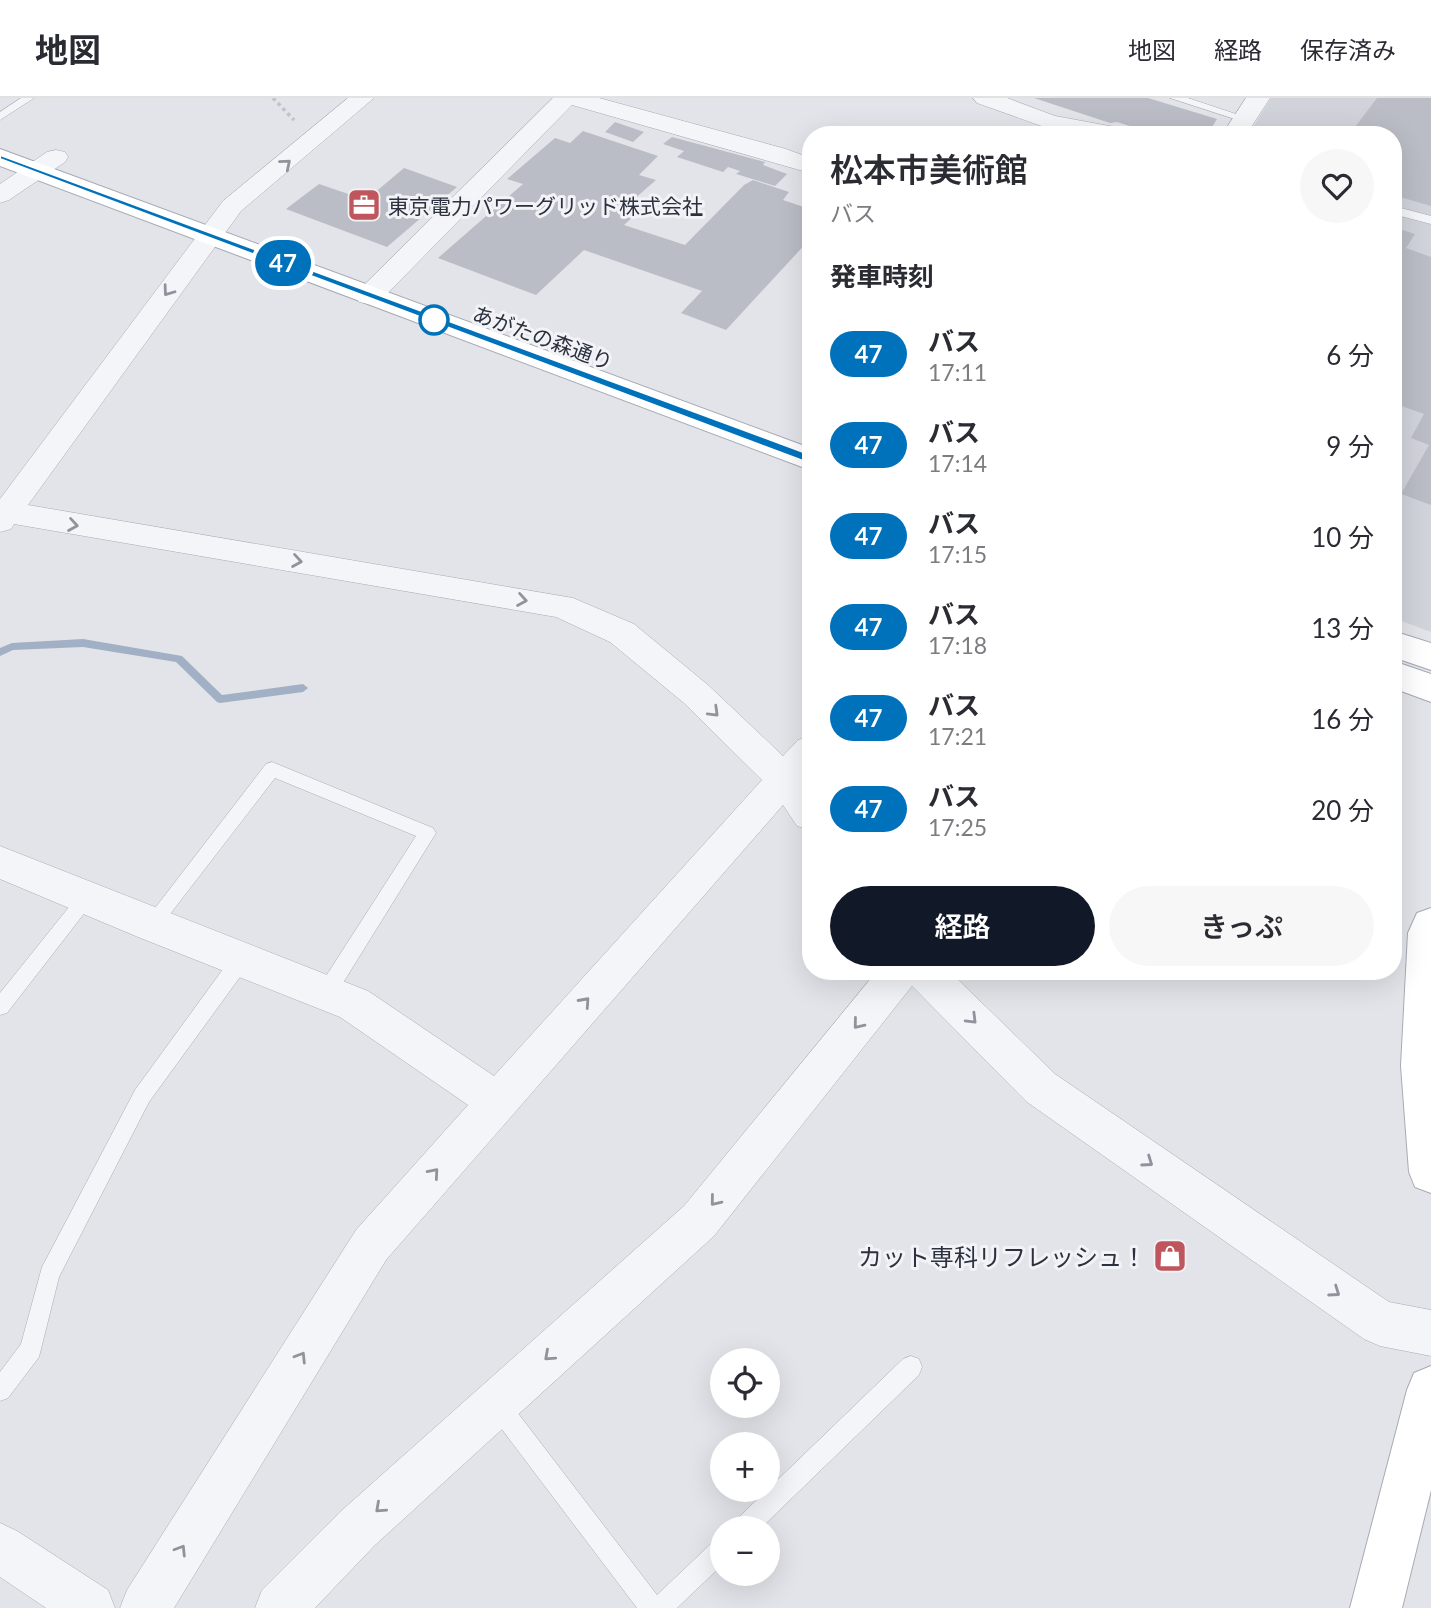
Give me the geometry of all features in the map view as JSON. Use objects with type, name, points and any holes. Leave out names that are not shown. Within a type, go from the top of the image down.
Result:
[{"type":"main road","name":"あがたの森通り","points":[[0,136],[46,164],[376,288],[802,456]]},
{"type":"main road","name":"あがたの森通り","points":[[0,157],[46,164]]},
{"type":"main road","name":"あがたの森通り","points":[[376,288],[802,430]]},
{"type":"main road","points":[[1402,647],[1431,657]]},
{"type":"main road","points":[[1402,677],[1431,688]]},
{"type":"main road","points":[[1431,925],[1422,1066],[1431,1172]]},
{"type":"main road","points":[[1376,1608],[1431,1390]]},
{"type":"street","points":[[145,1608],[371,1245],[496,1101],[798,765],[696,694],[622,633],[562,606],[2,515],[232,206],[362,98]]},
{"type":"street","points":[[376,288],[566,98]]},
{"type":"street","points":[[572,98],[802,163]]},
{"type":"street","points":[[985,98],[1049,122],[1069,126]]},
{"type":"street","points":[[1240,126],[1258,98]]},
{"type":"street","points":[[0,195],[46,164]]},
{"type":"street","points":[[0,862],[151,925],[354,1004],[496,1101]]},
{"type":"street","points":[[280,1608],[356,1530],[699,1221],[894,980]]},
{"type":"street","points":[[932,980],[1041,1088],[1380,1323],[1431,1333]]},
{"type":"street","points":[[0,1548],[90,1608]]},
{"type":"lane","points":[[0,117],[28,98]]},
{"type":"lane","points":[[1176,98],[1237,126]]},
{"type":"lane","points":[[1402,212],[1431,220]]},
{"type":"lane","points":[[151,925],[272,769],[427,833],[326,993]]},
{"type":"lane","points":[[0,1007],[87,897]]},
{"type":"lane","points":[[0,1390],[31,1349],[49,1274],[142,1096],[241,960]]},
{"type":"lane","points":[[756,1516],[911,1367]]},
{"type":"lane","points":[[496,1403],[653,1608]]},
{"type":"lane","points":[[660,1608],[710,1560]]},
{"type":"shaded area","points":[[1271,98],[1431,98],[1431,216],[1402,208],[1402,126],[1254,126]]},
{"type":"shaded area","points":[[1402,216],[1431,224],[1431,632],[1402,621]]},
{"type":"building","points":[[1034,98],[1148,98],[1217,119],[1213,126],[1130,126],[1110,123]]},
{"type":"building","points":[[1377,98],[1431,98],[1431,206],[1402,198],[1402,126],[1356,126]]},
{"type":"building","points":[[615,122],[644,132],[633,142],[605,132]]},
{"type":"building","points":[[583,131],[658,156],[639,175],[656,180],[633,200],[646,205],[624,225],[685,245],[744,185],[753,180],[789,192],[783,200],[802,206],[802,248],[726,330],[681,313],[702,291],[584,250],[536,295],[438,258],[523,184],[507,179],[555,138],[570,143]]},
{"type":"building","points":[[672,137],[765,162],[763,165],[787,174],[775,186],[736,174],[740,171],[728,167],[723,172],[677,157],[684,151],[663,144]]},
{"type":"building","name":"東京電力パワーグリッド株式会社","points":[[404,168],[457,187],[387,247],[286,209],[319,184],[366,200]]},
{"type":"building","points":[[1402,230],[1415,234],[1406,248],[1431,257],[1431,505],[1402,494],[1429,445],[1411,438],[1424,414],[1402,406]]},
{"type":"waterway","points":[[0,652],[12,647],[83,643],[179,659],[220,699],[303,688]]},
{"type":"bus line","name":"47","points":[[0,157],[802,456]]},
{"type":"place","name":"東京電力パワーグリッド株式会社","points":[[364,205]]},
{"type":"place","name":"カット専科リフレッシュ！","points":[[1170,1256]]}]
